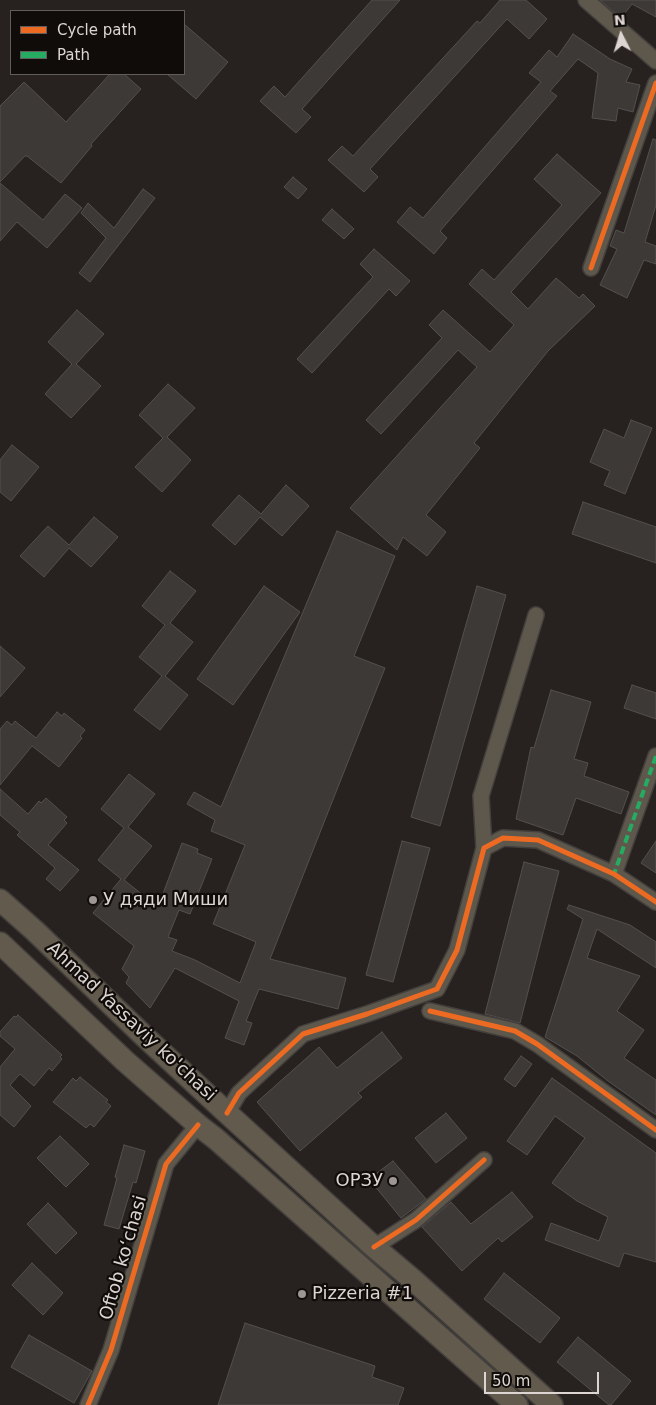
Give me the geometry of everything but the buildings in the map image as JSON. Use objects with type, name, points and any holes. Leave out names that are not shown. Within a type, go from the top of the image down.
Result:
[{"type":"main road","name":"Ahmad Yassaviy ko'chasi","points":[[0,900],[227,1113],[552,1405]]},
{"type":"main road","name":"Ahmad Yassaviy ko'chasi","points":[[0,943],[125,1061],[517,1405]]},
{"type":"street","points":[[586,0],[656,61]]},
{"type":"street","points":[[591,268],[656,83]]},
{"type":"street","points":[[227,1113],[239,1093],[303,1034],[436,989],[457,950],[484,848],[481,796],[536,615]]},
{"type":"street","points":[[614,874],[656,756]]},
{"type":"street","points":[[484,848],[503,838],[538,840],[614,874],[656,902]]},
{"type":"street","points":[[430,1011],[514,1031],[537,1044],[656,1130]]},
{"type":"street","name":"Oftob koʻchasi","points":[[88,1405],[111,1350],[166,1164],[198,1125]]},
{"type":"street","points":[[374,1247],[416,1220],[484,1160]]},
{"type":"marked path","points":[[616,876],[614,874],[656,756]]},
{"type":"cycle path","points":[[591,268],[656,83]]},
{"type":"cycle path","points":[[227,1113],[239,1093],[303,1034],[437,989],[457,950],[484,848],[503,838],[538,840],[614,874],[656,902]]},
{"type":"cycle path","points":[[430,1011],[515,1031],[537,1044],[656,1130]]},
{"type":"cycle path","points":[[88,1405],[111,1350],[166,1164],[198,1125]]},
{"type":"cycle path","points":[[374,1247],[416,1220],[484,1160]]},
{"type":"place","name":"У дяди Миши","points":[[93,900]]},
{"type":"place","name":"ОРЗУ","points":[[393,1181]]},
{"type":"place","name":"Pizzeria #1","points":[[302,1294]]}]
